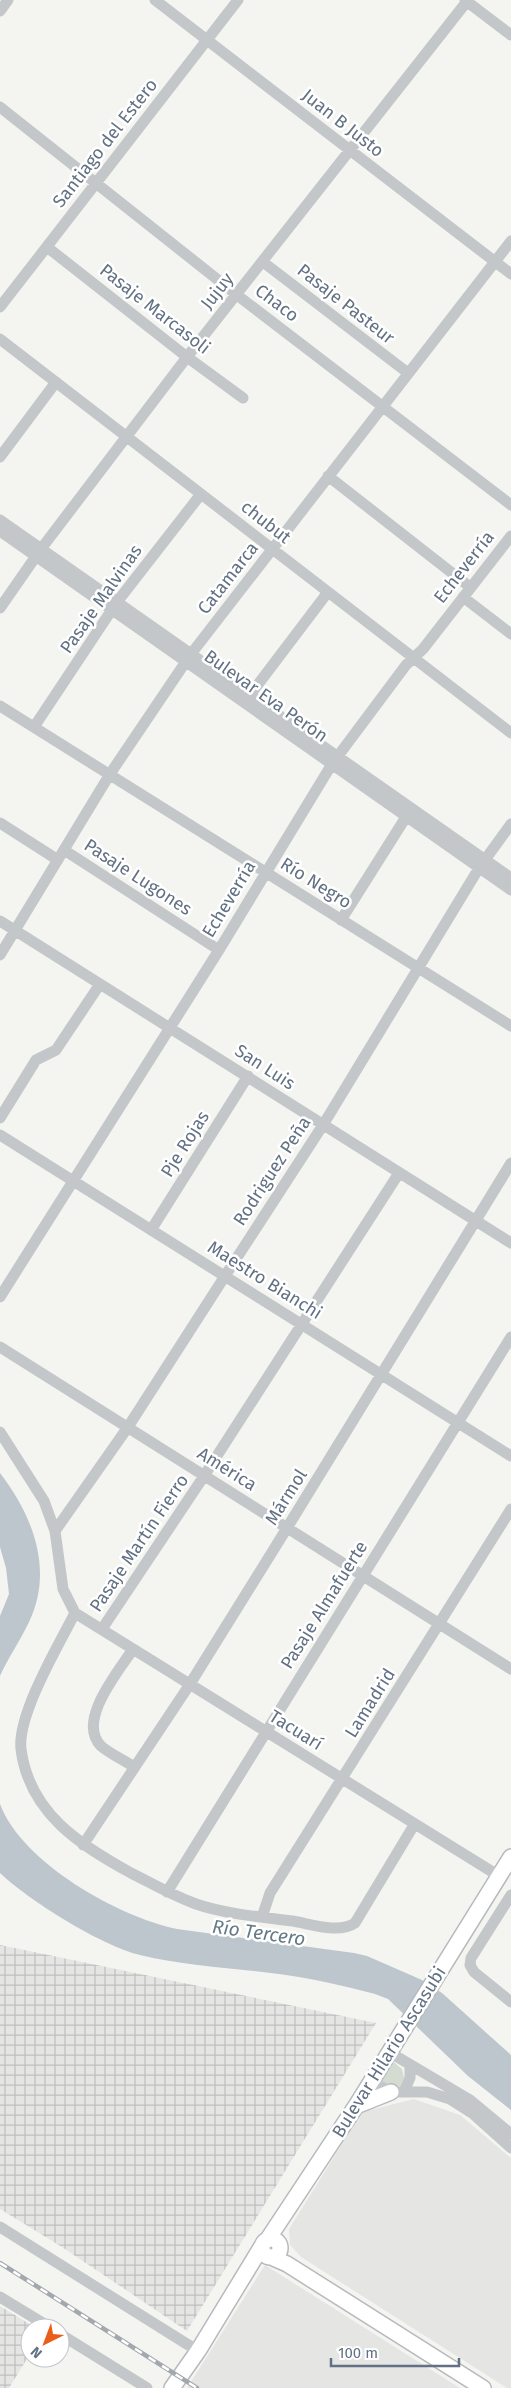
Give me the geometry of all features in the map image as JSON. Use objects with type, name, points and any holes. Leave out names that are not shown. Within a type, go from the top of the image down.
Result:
[{"type":"main road","name":"Bulevar Hilario Ascasubi","points":[[172,2388],[270,2247],[511,1857]]},
{"type":"main road","points":[[356,2106],[398,2091]]},
{"type":"main road","points":[[270,2247],[287,2264],[483,2388]]},
{"type":"street","points":[[0,11],[8,0]]},
{"type":"street","name":"Juan B Justo","points":[[154,0],[511,274]]},
{"type":"street","name":"Santiago del Estero","points":[[0,307],[238,0]]},
{"type":"street","points":[[467,1],[511,35]]},
{"type":"street","name":"Jujuy","points":[[0,608],[38,552],[188,357],[467,1]]},
{"type":"street","name":"Chaco","points":[[0,107],[237,295],[511,504]]},
{"type":"street","name":"Catamarca","points":[[0,955],[110,774],[189,658],[382,405],[511,241]]},
{"type":"street","name":"Pasaje Marcasoli","points":[[47,247],[243,398]]},
{"type":"street","name":"Pasaje Pasteur","points":[[263,262],[408,373]]},
{"type":"street","name":"chubut","points":[[0,338],[511,733]]},
{"type":"street","points":[[0,456],[56,382]]},
{"type":"street","points":[[328,476],[470,587]]},
{"type":"street","name":"Pasaje Malvinas","points":[[34,727],[114,606],[201,494]]},
{"type":"street","name":"Bulevar Eva Perón","points":[[0,520],[38,552],[482,864],[511,890]]},
{"type":"street","name":"Bulevar Eva Perón","points":[[0,531],[38,552]]},
{"type":"street","name":"Echeverría","points":[[0,1296],[219,950],[334,760],[413,657],[423,649],[511,536]]},
{"type":"street","points":[[250,695],[328,592]]},
{"type":"street","points":[[463,597],[511,634]]},
{"type":"street","name":"Bulevar Eva Perón","points":[[189,658],[250,695],[406,817],[482,864],[511,878]]},
{"type":"street","name":"Río Negro","points":[[0,706],[511,1026]]},
{"type":"street","points":[[342,920],[406,817]]},
{"type":"street","name":"Pasaje Lugones","points":[[0,823],[61,855],[219,950]]},
{"type":"street","name":"Rodriguez Peña","points":[[55,1531],[128,1427],[323,1125],[482,864],[511,824]]},
{"type":"street","name":"San Luis","points":[[0,921],[511,1242]]},
{"type":"street","points":[[0,1118],[36,1060],[56,1050],[100,984]]},
{"type":"street","name":"Pje Rojas","points":[[151,1230],[248,1076]]},
{"type":"street","name":"Maestro Bianchi","points":[[0,1135],[511,1456]]},
{"type":"street","name":"Mármol","points":[[83,1845],[190,1684],[511,1163]]},
{"type":"street","name":"Pasaje Martín Fierro","points":[[102,1630],[204,1476],[399,1173]]},
{"type":"street","name":"Pasaje Almafuerte","points":[[167,1892],[511,1337]]},
{"type":"street","name":"América","points":[[0,1347],[511,1669]]},
{"type":"street","points":[[0,1432],[44,1501],[55,1531],[63,1589],[75,1613],[50,1662],[24,1722],[21,1748],[26,1773],[42,1803],[65,1831],[83,1845],[167,1892],[198,1904],[262,1917],[342,1928],[349,1927],[355,1923],[414,1824]]},
{"type":"street","name":"Lamadrid","points":[[262,1917],[270,1894],[511,1509]]},
{"type":"street","name":"Tacuarí","points":[[75,1613],[499,1876]]},
{"type":"street","points":[[133,1649],[93,1715],[97,1738],[101,1746],[134,1767]]},
{"type":"street","name":"Bulevar Hilario Ascasubi","points":[[511,1895],[472,1958],[470,1965],[474,1972],[511,2002]]},
{"type":"street","points":[[389,2052],[470,2100],[511,2134]]},
{"type":"street","points":[[398,2091],[410,2078],[410,2065]]},
{"type":"street","points":[[371,2081],[398,2091],[427,2092],[450,2099],[472,2113],[511,2148]]},
{"type":"street","points":[[0,2227],[198,2351]]},
{"type":"street","points":[[0,2296],[34,2318]]},
{"type":"street","points":[[70,2340],[147,2388]]},
{"type":"shaded area","points":[[0,1473],[22,1507],[30,1525],[40,1563],[40,1583],[29,1622],[0,1676],[0,1616],[9,1594],[6,1568],[0,1547]]},
{"type":"shaded area","points":[[0,1804],[12,1826],[29,1847],[50,1866],[101,1900],[128,1913],[177,1929],[354,1953],[367,1956],[422,1980],[442,1993],[511,2055],[511,2110],[468,2076],[388,1999],[327,1982],[157,1959],[140,1955],[106,1942],[66,1921],[28,1896],[0,1873]]},
{"type":"shaded area","points":[[0,1945],[376,2023],[187,2331],[62,2247],[0,2209]]},
{"type":"shaded area","points":[[391,2063],[395,2063],[402,2069],[404,2078],[400,2086],[393,2089],[380,2081]]},
{"type":"shaded area","points":[[414,2099],[460,2115],[511,2158],[511,2388],[507,2388],[301,2257],[290,2245],[289,2229],[362,2112]]},
{"type":"shaded area","points":[[265,2265],[460,2388],[187,2388]]},
{"type":"shaded area","points":[[0,2306],[20,2318],[21,2368],[9,2388],[0,2388]]},
{"type":"railway","points":[[0,2263],[197,2388]]},
{"type":"water label","name":"Río Tercero","points":[[259,1932]]}]
